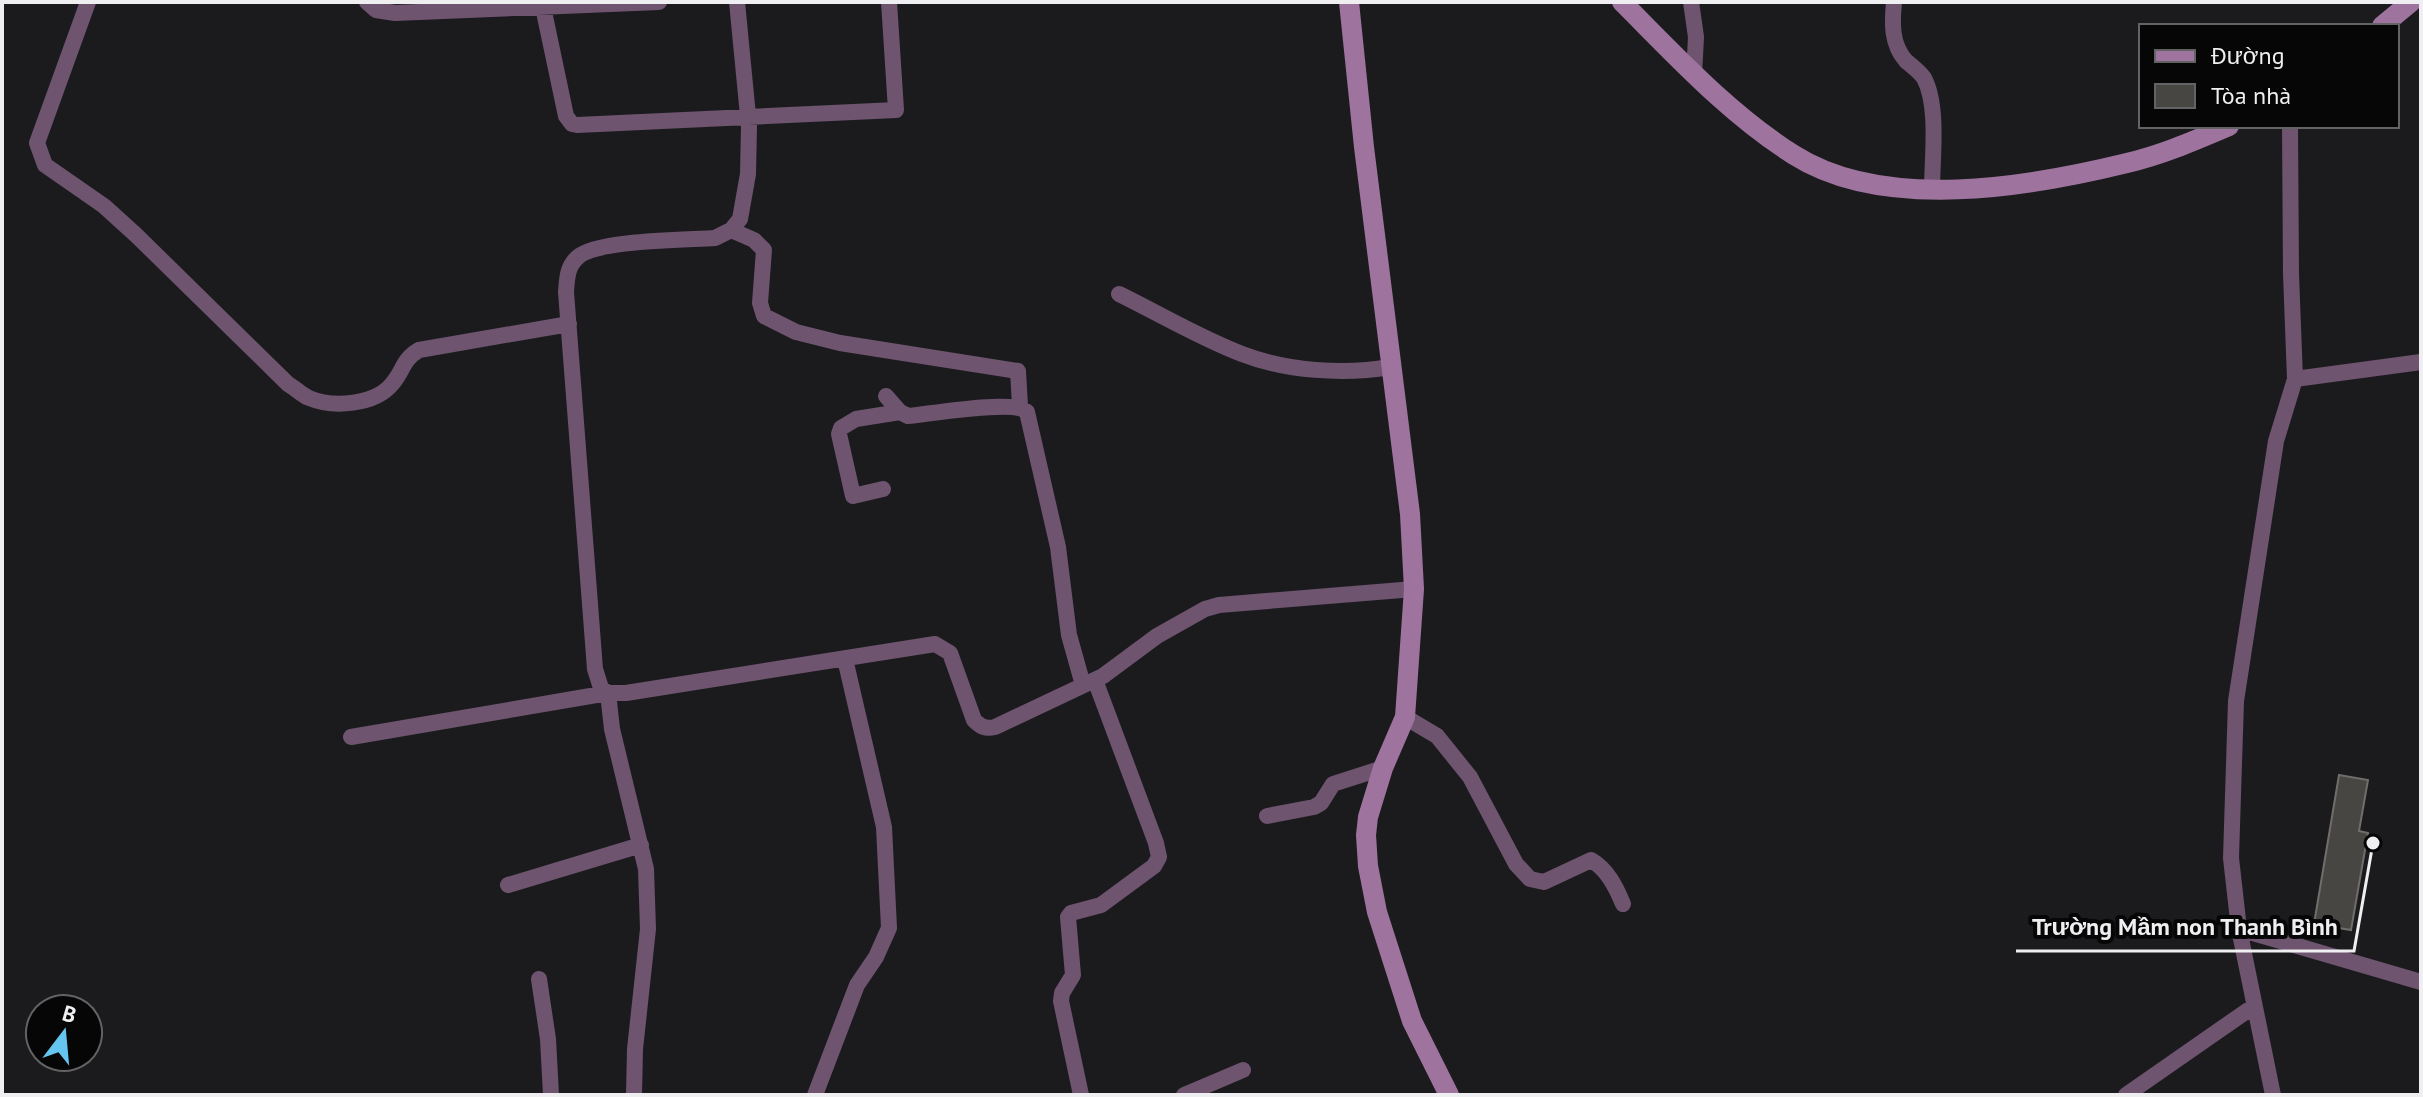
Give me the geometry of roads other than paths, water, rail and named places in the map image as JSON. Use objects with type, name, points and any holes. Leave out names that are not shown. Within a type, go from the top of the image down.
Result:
[{"type":"main road","points":[[1349,2],[1390,367],[1410,514],[1414,589],[1405,717],[1383,768],[1368,817],[1368,866],[1377,912],[1412,1021],[1449,1095]]},
{"type":"main road","points":[[1622,2],[1694,75],[1750,123],[1795,156],[1825,171],[1896,189],[1932,190],[2014,184],[2128,163],[2224,128]]},
{"type":"main road","points":[[2384,24],[2411,2]]},
{"type":"street","points":[[88,2],[37,143],[45,165],[104,206],[180,276],[288,384],[308,398],[352,403],[380,394],[393,383],[408,356],[419,350],[569,324]]},
{"type":"street","points":[[367,2],[376,10],[395,13],[659,2]]},
{"type":"street","points":[[634,1095],[635,1049],[648,929],[646,869],[612,729],[608,693],[597,682],[595,669],[569,324],[568,270],[578,256],[596,247],[715,238],[731,230],[740,219],[748,174],[748,117],[737,2]]},
{"type":"street","points":[[543,7],[566,116],[572,124],[896,110],[889,2]]},
{"type":"street","points":[[1691,2],[1696,37],[1694,75]]},
{"type":"street","points":[[1894,2],[1895,42],[1903,57],[1924,78],[1932,111],[1932,190]]},
{"type":"street","points":[[2273,1095],[2239,929],[2231,858],[2236,701],[2276,441],[2295,379],[2290,128]]},
{"type":"street","points":[[731,230],[754,240],[764,250],[760,303],[764,316],[796,332],[840,343],[1018,371],[1020,406]]},
{"type":"street","points":[[1119,294],[1205,339],[1246,356],[1320,369],[1372,370],[1390,367]]},
{"type":"street","points":[[2295,379],[2421,362]]},
{"type":"street","points":[[886,396],[900,412],[908,416],[1025,408],[1058,547],[1069,635],[1156,843],[1159,857],[1154,866],[1101,905],[1071,913],[1068,917],[1073,975],[1062,993],[1061,1001],[1081,1095]]},
{"type":"street","points":[[883,489],[853,496],[839,434],[841,428],[856,419],[900,412]]},
{"type":"street","points":[[351,737],[608,693],[626,693],[922,645],[940,645],[950,653],[974,720],[980,726],[995,727],[1089,682],[1157,636],[1205,609],[1219,605],[1414,589]]},
{"type":"street","points":[[815,1095],[857,985],[883,945],[889,928],[884,827],[845,659]]},
{"type":"street","points":[[1405,717],[1437,736],[1470,777],[1524,875],[1544,882],[1591,860],[1614,884],[1623,904]]},
{"type":"street","points":[[1267,816],[1314,807],[1321,803],[1333,784],[1383,768]]},
{"type":"street","points":[[508,885],[641,845]]},
{"type":"street","points":[[2239,929],[2421,982]]},
{"type":"street","points":[[539,979],[548,1039],[551,1095]]},
{"type":"street","points":[[2126,1095],[2254,1006]]},
{"type":"street","points":[[1184,1095],[1243,1070]]},
{"type":"place","name":"Trường Mầm non Thanh Bình","points":[[2373,843]]}]
